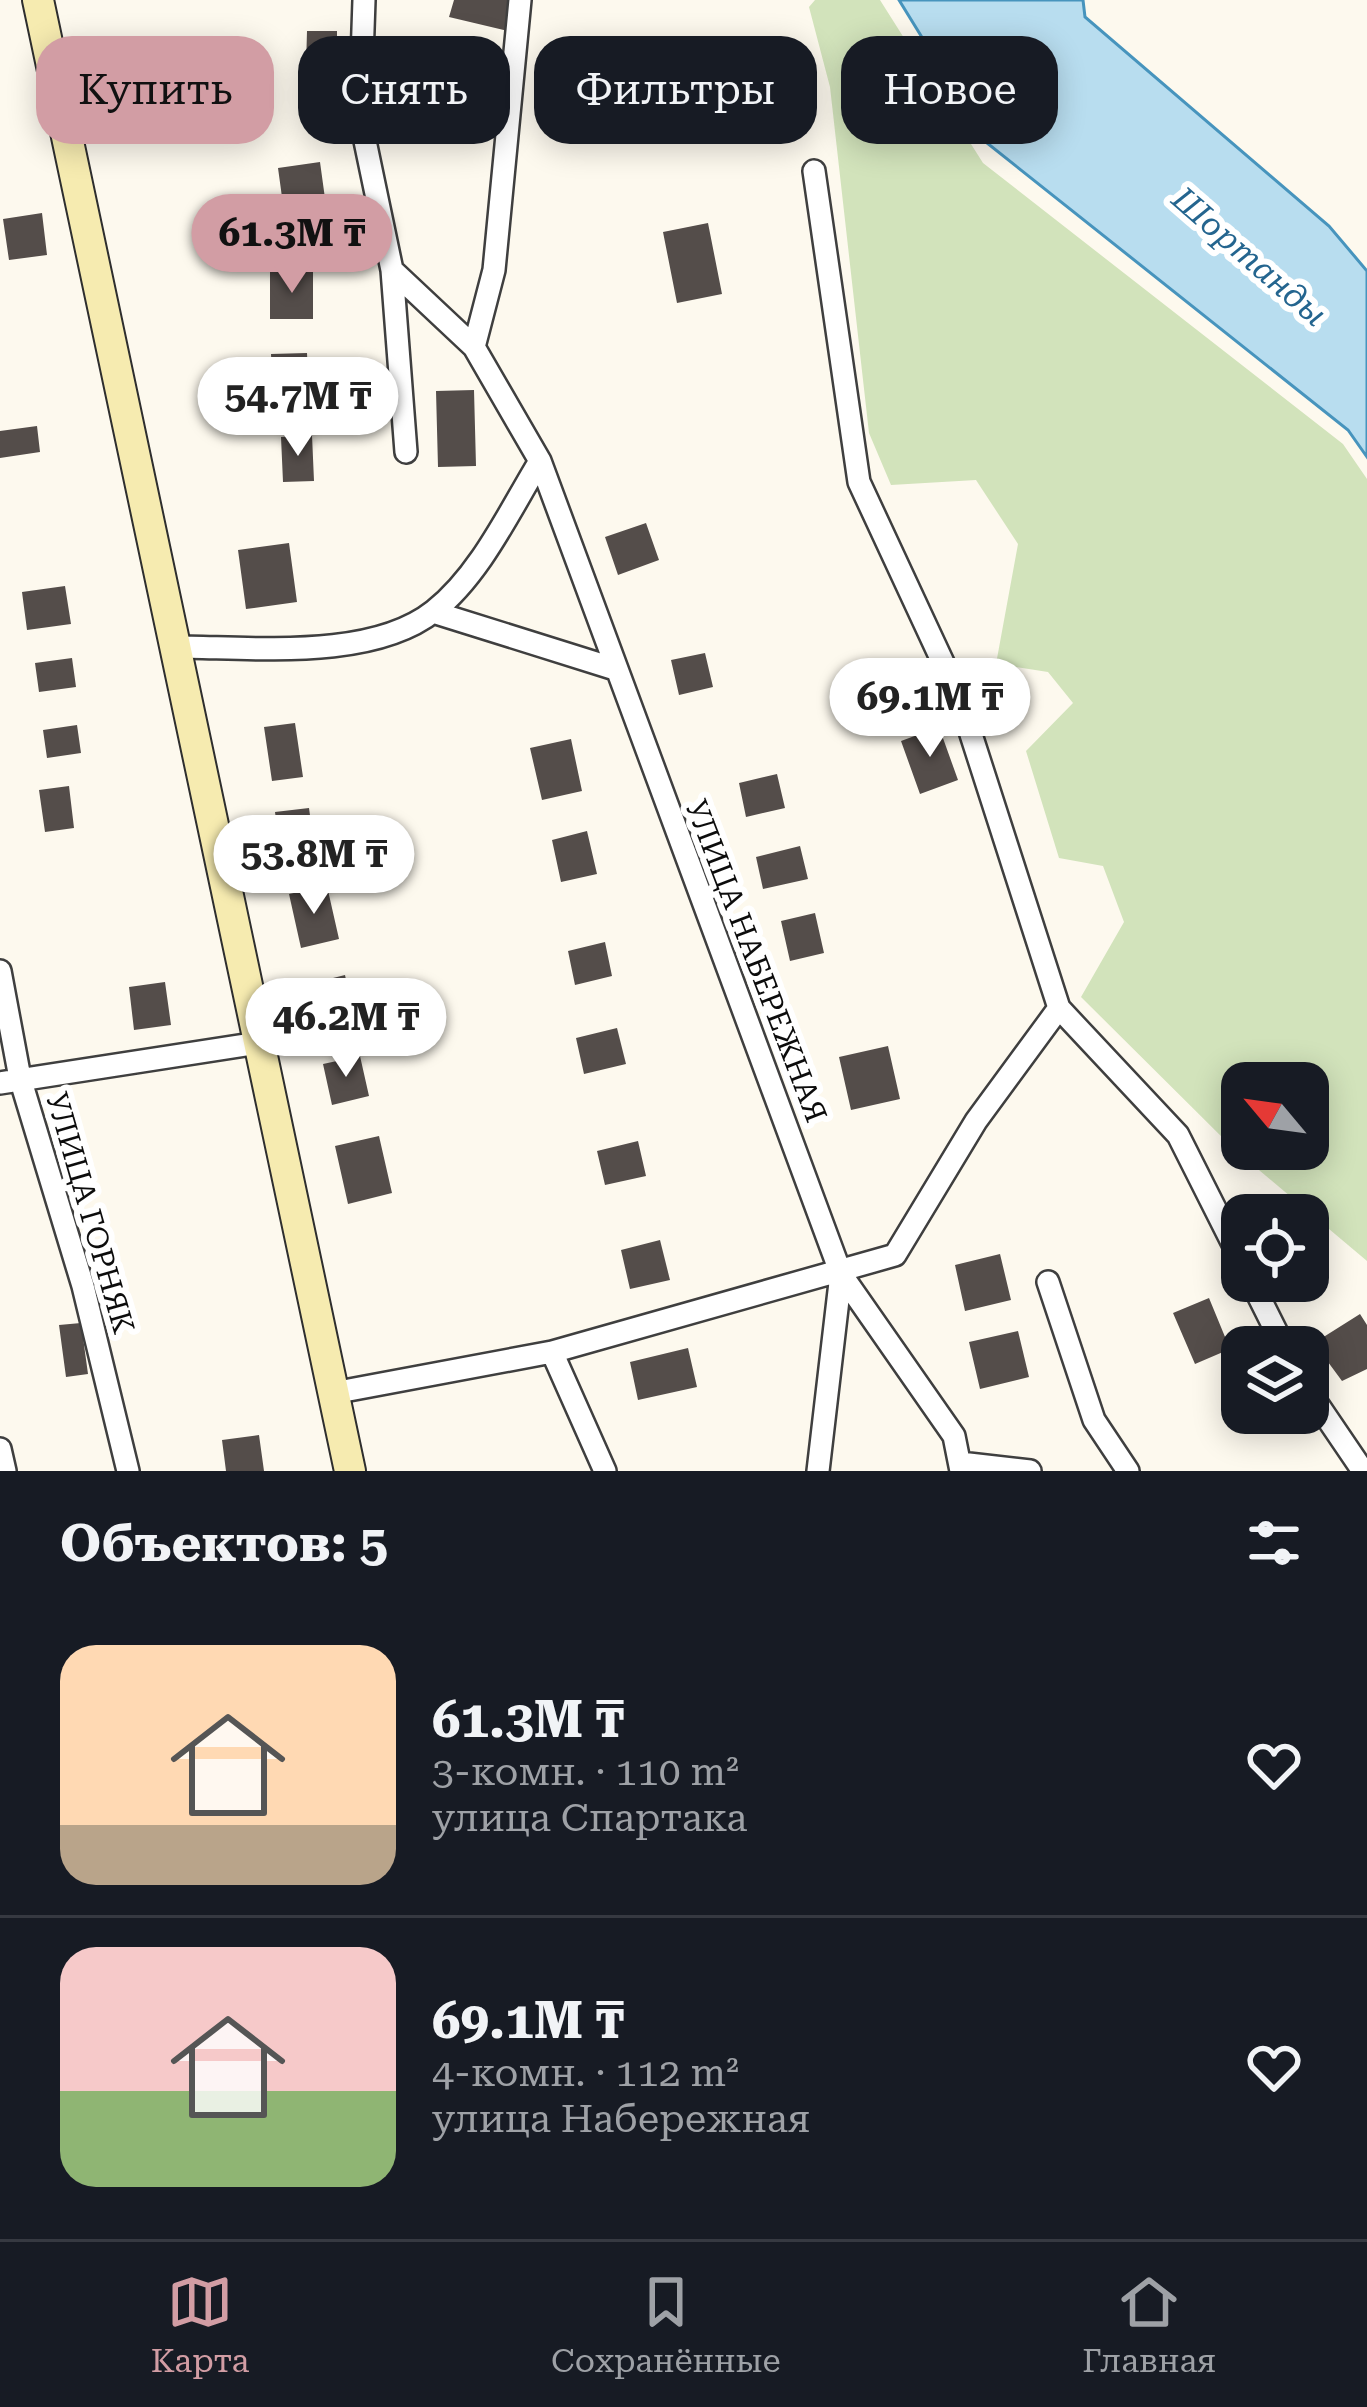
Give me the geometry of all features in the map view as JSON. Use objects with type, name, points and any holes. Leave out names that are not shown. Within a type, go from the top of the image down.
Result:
[{"type":"street","points":[[38,0],[350,1471]]},
{"type":"street","points":[[364,0],[360,117],[392,271],[406,452]]},
{"type":"street","points":[[474,346],[494,271],[520,0]]},
{"type":"street","points":[[814,171],[859,482],[959,697],[1059,1008],[1178,1135],[1221,1220]]},
{"type":"street","name":"УЛИЦА НАБЕРЕЖНАЯ","points":[[392,271],[474,346],[540,460],[841,1274]]},
{"type":"street","points":[[174,647],[347,648],[433,612],[483,553],[540,460]]},
{"type":"street","points":[[433,612],[615,669]]},
{"type":"street","name":"УЛИЦА ГОРНЯК","points":[[0,971],[10,1081],[83,1286],[128,1471]]},
{"type":"street","points":[[333,1393],[552,1352],[895,1255],[976,1121],[1059,1008]]},
{"type":"street","points":[[10,1081],[258,1043]]},
{"type":"street","points":[[841,1274],[954,1436],[961,1467],[1030,1471]]},
{"type":"street","points":[[818,1471],[841,1274]]},
{"type":"street","points":[[1048,1282],[1094,1420],[1128,1471]]},
{"type":"street","points":[[552,1352],[605,1471]]},
{"type":"street","points":[[1329,1421],[1363,1471]]},
{"type":"street","points":[[0,1448],[5,1471]]},
{"type":"green space","points":[[815,0],[880,0],[903,36],[841,36],[841,144],[971,144],[983,163],[1343,444],[1367,479],[1367,1261],[1329,1229],[1329,1194],[1287,1194],[1259,1170],[1329,1170],[1329,1062],[1221,1062],[1221,1136],[1081,997],[1124,922],[1103,866],[1059,858],[1026,751],[1073,703],[1048,672],[996,664],[1018,544],[976,480],[891,485],[869,433],[830,87],[809,7]]},
{"type":"water","name":"Шортанды","points":[[899,0],[1083,0],[1085,17],[1329,226],[1367,271],[1367,457],[1348,430],[988,144],[1058,144],[1058,36],[921,36]]},
{"type":"building","points":[[454,0],[515,0],[508,31],[449,17]]},
{"type":"building","points":[[307,31],[337,31],[337,36],[307,36]]},
{"type":"building","points":[[320,162],[327,213],[285,219],[278,168]]},
{"type":"building","points":[[42,213],[47,255],[9,260],[3,219]]},
{"type":"building","points":[[708,223],[722,294],[677,303],[663,232]]},
{"type":"building","points":[[270,272],[313,272],[313,319],[270,319]]},
{"type":"building","points":[[307,353],[309,398],[273,400],[271,354]]},
{"type":"building","points":[[474,390],[476,466],[438,467],[436,391]]},
{"type":"building","points":[[37,426],[40,452],[0,458],[0,431]]},
{"type":"building","points":[[312,435],[314,481],[283,482],[281,437]]},
{"type":"building","points":[[646,523],[659,560],[618,575],[605,537]]},
{"type":"building","points":[[289,543],[297,602],[246,609],[238,550]]},
{"type":"building","points":[[65,586],[71,624],[27,630],[22,592]]},
{"type":"building","points":[[705,653],[713,687],[679,695],[671,660]]},
{"type":"building","points":[[72,658],[76,687],[39,692],[35,663]]},
{"type":"building","points":[[295,723],[303,777],[272,781],[264,727]]},
{"type":"building","points":[[77,725],[81,753],[47,758],[43,730]]},
{"type":"building","points":[[939,727],[958,780],[920,794],[901,741]]},
{"type":"building","points":[[571,739],[582,791],[542,800],[530,748]]},
{"type":"building","points":[[777,774],[785,808],[746,817],[739,783]]},
{"type":"building","points":[[69,786],[74,828],[45,832],[39,790]]},
{"type":"building","points":[[309,808],[315,852],[281,857],[275,812]]},
{"type":"building","points":[[587,831],[597,874],[561,882],[552,840]]},
{"type":"building","points":[[800,846],[808,879],[763,889],[756,857]]},
{"type":"building","points":[[327,886],[339,939],[301,948],[289,894]]},
{"type":"building","points":[[815,913],[824,953],[790,961],[781,921]]},
{"type":"building","points":[[605,942],[612,976],[575,985],[568,951]]},
{"type":"building","points":[[345,975],[353,1012],[317,1021],[309,984]]},
{"type":"building","points":[[165,982],[171,1025],[134,1030],[129,987]]},
{"type":"building","points":[[617,1028],[626,1064],[584,1074],[576,1038]]},
{"type":"building","points":[[888,1046],[900,1099],[851,1110],[839,1057]]},
{"type":"building","points":[[360,1056],[369,1096],[332,1105],[323,1064]]},
{"type":"building","points":[[379,1136],[392,1193],[348,1204],[335,1146]]},
{"type":"building","points":[[638,1141],[646,1176],[605,1185],[597,1151]]},
{"type":"building","points":[[660,1240],[670,1280],[630,1289],[621,1250]]},
{"type":"building","points":[[1000,1254],[1011,1300],[965,1311],[955,1265]]},
{"type":"building","points":[[1209,1298],[1221,1327],[1221,1353],[1195,1364],[1173,1313]]},
{"type":"building","points":[[1360,1314],[1367,1325],[1367,1369],[1342,1381],[1329,1363],[1329,1334]]},
{"type":"building","points":[[81,1323],[88,1374],[66,1377],[59,1325]]},
{"type":"building","points":[[1018,1331],[1029,1377],[980,1389],[969,1342]]},
{"type":"building","points":[[688,1348],[697,1387],[638,1400],[630,1362]]},
{"type":"building","points":[[259,1435],[264,1471],[226,1471],[222,1440]]}]
